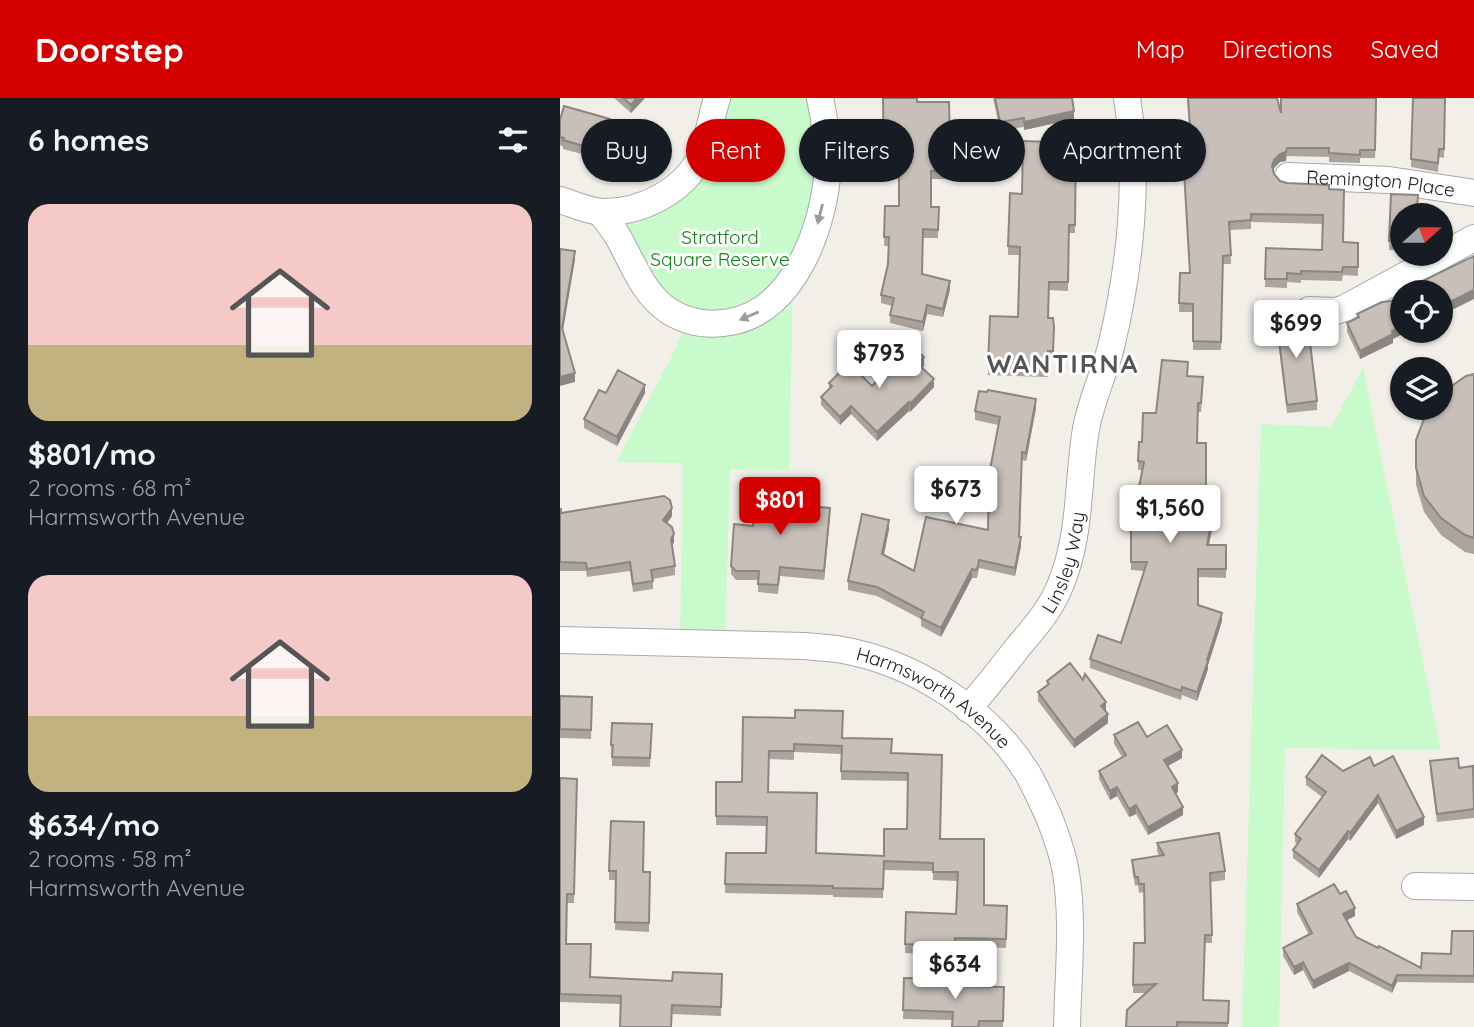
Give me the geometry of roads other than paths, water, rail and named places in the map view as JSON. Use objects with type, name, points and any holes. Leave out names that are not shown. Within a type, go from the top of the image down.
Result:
[{"type":"street","points":[[560,200],[600,212],[615,211],[639,205],[678,186],[702,154],[717,98]]},
{"type":"street","points":[[600,212],[616,233],[646,287],[659,303],[671,312],[697,323],[712,324],[737,321],[760,311],[780,294],[793,278],[820,218],[827,179],[828,143],[820,98]]},
{"type":"street","name":"Linsley Way","points":[[968,709],[1046,612],[1060,587],[1072,550],[1086,432],[1110,348],[1130,237],[1132,169],[1127,98]]},
{"type":"street","name":"Remington Place","points":[[1288,176],[1389,180],[1474,193]]},
{"type":"street","points":[[1309,310],[1336,311],[1345,308],[1474,238]]},
{"type":"street","name":"Harmsworth Avenue","points":[[560,640],[837,649],[892,664],[917,675],[968,709],[999,736],[1027,773],[1041,799],[1060,849],[1069,896],[1067,1027]]},
{"type":"street","points":[[1415,886],[1474,887]]},
{"type":"district","name":"WANTIRNA","points":[[1063,363]]},
{"type":"park label","name":"Stratford Square Reserve","points":[[720,248]]}]
